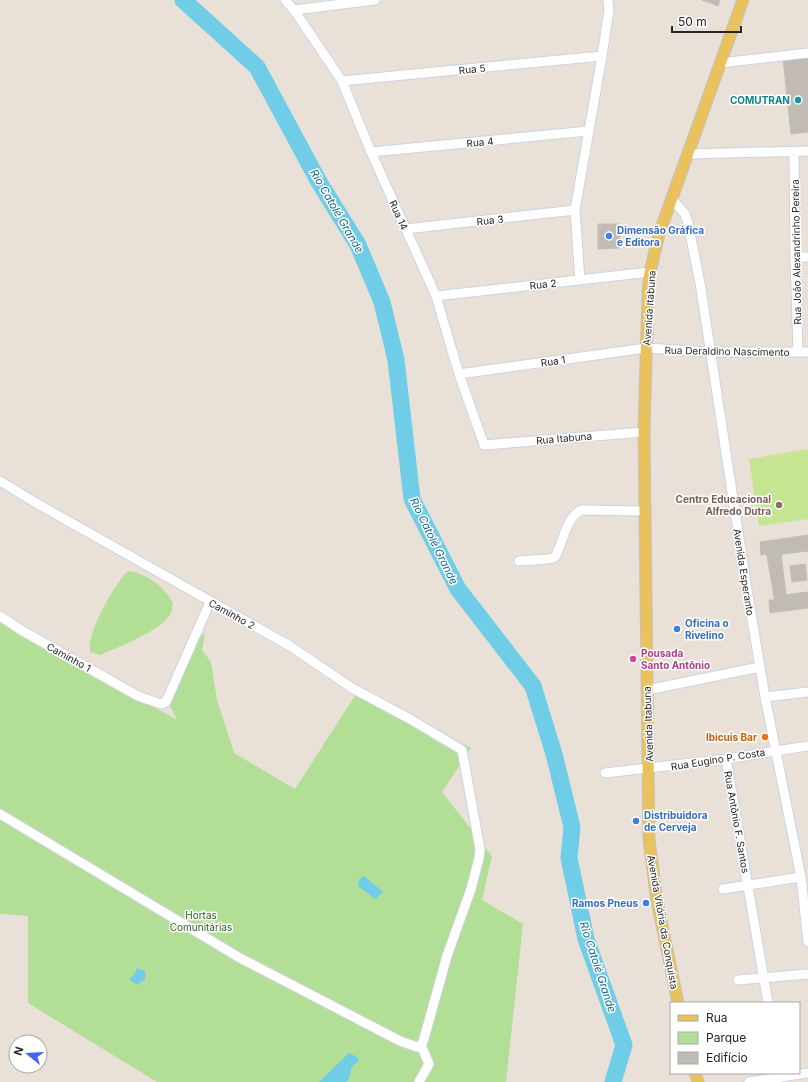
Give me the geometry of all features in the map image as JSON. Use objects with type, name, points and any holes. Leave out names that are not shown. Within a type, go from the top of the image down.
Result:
[{"type":"main road","name":"Avenida Itabuna","points":[[649,769],[644,432],[646,335],[650,272],[659,234],[743,0]]},
{"type":"main road","name":"Avenida Vitória da Conquista","points":[[649,769],[650,858],[657,901],[678,1002]]},
{"type":"street","name":"Rua 14","points":[[285,0],[294,10],[342,81],[371,152],[436,296],[459,374],[484,445]]},
{"type":"street","points":[[294,10],[375,0]]},
{"type":"street","points":[[580,280],[575,210],[602,56],[609,10],[608,0]]},
{"type":"street","points":[[720,63],[808,53]]},
{"type":"street","name":"Rua 5","points":[[342,81],[602,56]]},
{"type":"street","name":"Rua 4","points":[[371,152],[590,131]]},
{"type":"street","points":[[688,154],[808,151]]},
{"type":"street","name":"Rua João Alexandrinho Pereira","points":[[794,152],[798,352]]},
{"type":"street","name":"Avenida Esperanto","points":[[672,199],[685,214],[691,232],[760,668],[774,750],[801,877],[808,942]]},
{"type":"street","name":"Rua 3","points":[[406,229],[575,210]]},
{"type":"street","points":[[795,257],[808,257]]},
{"type":"street","name":"Rua 2","points":[[436,296],[650,272]]},
{"type":"street","name":"Rua Deraldino Nascimento","points":[[646,348],[710,352],[808,352]]},
{"type":"street","name":"Rua 1","points":[[459,374],[646,348]]},
{"type":"street","name":"Rua Itabuna","points":[[484,445],[644,432]]},
{"type":"street","name":"Caminho 2","points":[[0,481],[42,507],[290,646],[352,688],[410,719],[462,750],[480,849],[479,858],[474,881],[447,956],[421,1045]]},
{"type":"street","points":[[519,561],[549,559],[555,557],[576,512],[582,510],[645,511]]},
{"type":"street","name":"Caminho 1","points":[[0,616],[21,630],[138,696],[157,704],[164,704],[210,602]]},
{"type":"street","points":[[647,690],[760,668]]},
{"type":"street","points":[[765,697],[808,692]]},
{"type":"street","name":"Rua Eugino P. Costa","points":[[605,773],[726,759],[774,750],[808,746]]},
{"type":"street","name":"Rua Antônio F. Santos","points":[[726,759],[768,1002]]},
{"type":"street","points":[[0,814],[240,958],[405,1044],[417,1047],[421,1045],[428,1064],[418,1082]]},
{"type":"street","points":[[723,889],[801,877]]},
{"type":"street","points":[[738,980],[808,974]]},
{"type":"street","points":[[749,1082],[780,1075],[794,1074]]},
{"type":"green space","points":[[808,449],[808,519],[759,526],[749,459]]},
{"type":"green space","points":[[128,571],[142,575],[160,586],[170,597],[173,603],[171,614],[158,627],[127,643],[100,655],[90,652],[90,643],[97,621],[109,598]]},
{"type":"green space","name":"Hortas Comunitárias","points":[[0,618],[177,720],[166,697],[172,677],[183,654],[205,633],[202,650],[211,662],[217,700],[234,753],[295,789],[360,688],[471,748],[442,792],[492,856],[482,900],[523,924],[506,1082],[157,1082],[28,1003],[28,916],[0,914]]},
{"type":"water","points":[[364,876],[383,892],[375,899],[358,886],[360,878]]},
{"type":"water","points":[[137,968],[145,971],[145,979],[137,985],[129,979],[134,975]]},
{"type":"water","points":[[349,1053],[359,1058],[358,1062],[352,1066],[349,1079],[346,1082],[319,1082]]},
{"type":"building","points":[[702,0],[720,0],[718,6]]},
{"type":"building","name":"COMUTRAN","points":[[808,54],[808,132],[791,134],[783,58]]},
{"type":"building","name":"Dimensão Gráfica e Editora","points":[[598,224],[620,224],[620,248],[598,249]]},
{"type":"building","points":[[808,535],[808,551],[767,556],[767,554],[761,555],[760,542]]},
{"type":"building","points":[[781,554],[786,595],[774,596],[767,556]]},
{"type":"building","points":[[805,564],[807,580],[792,582],[790,566]]},
{"type":"building","points":[[808,592],[808,608],[770,613],[769,600],[774,600],[774,596]]},
{"type":"waterway","name":"Rio Catolé Grande","points":[[183,0],[257,67],[319,182],[358,245],[382,302],[396,360],[412,499],[458,589],[533,686],[554,754],[572,827],[569,858],[586,939],[624,1045],[613,1082]]},
{"type":"place","name":"COMUTRAN","points":[[798,100]]},
{"type":"place","name":"Dimensão Gráfica e Editora","points":[[609,236]]},
{"type":"place","name":"Centro Educacional Alfredo Dutra","points":[[779,505]]},
{"type":"place","name":"Oficina o Rivelino","points":[[677,629]]},
{"type":"place","name":"Pousada Santo Antônio","points":[[633,659]]},
{"type":"place","name":"Ibicuis Bar","points":[[765,737]]},
{"type":"place","name":"Distribuidora de Cerveja","points":[[636,821]]},
{"type":"place","name":"Ramos Pneus","points":[[646,903]]}]
